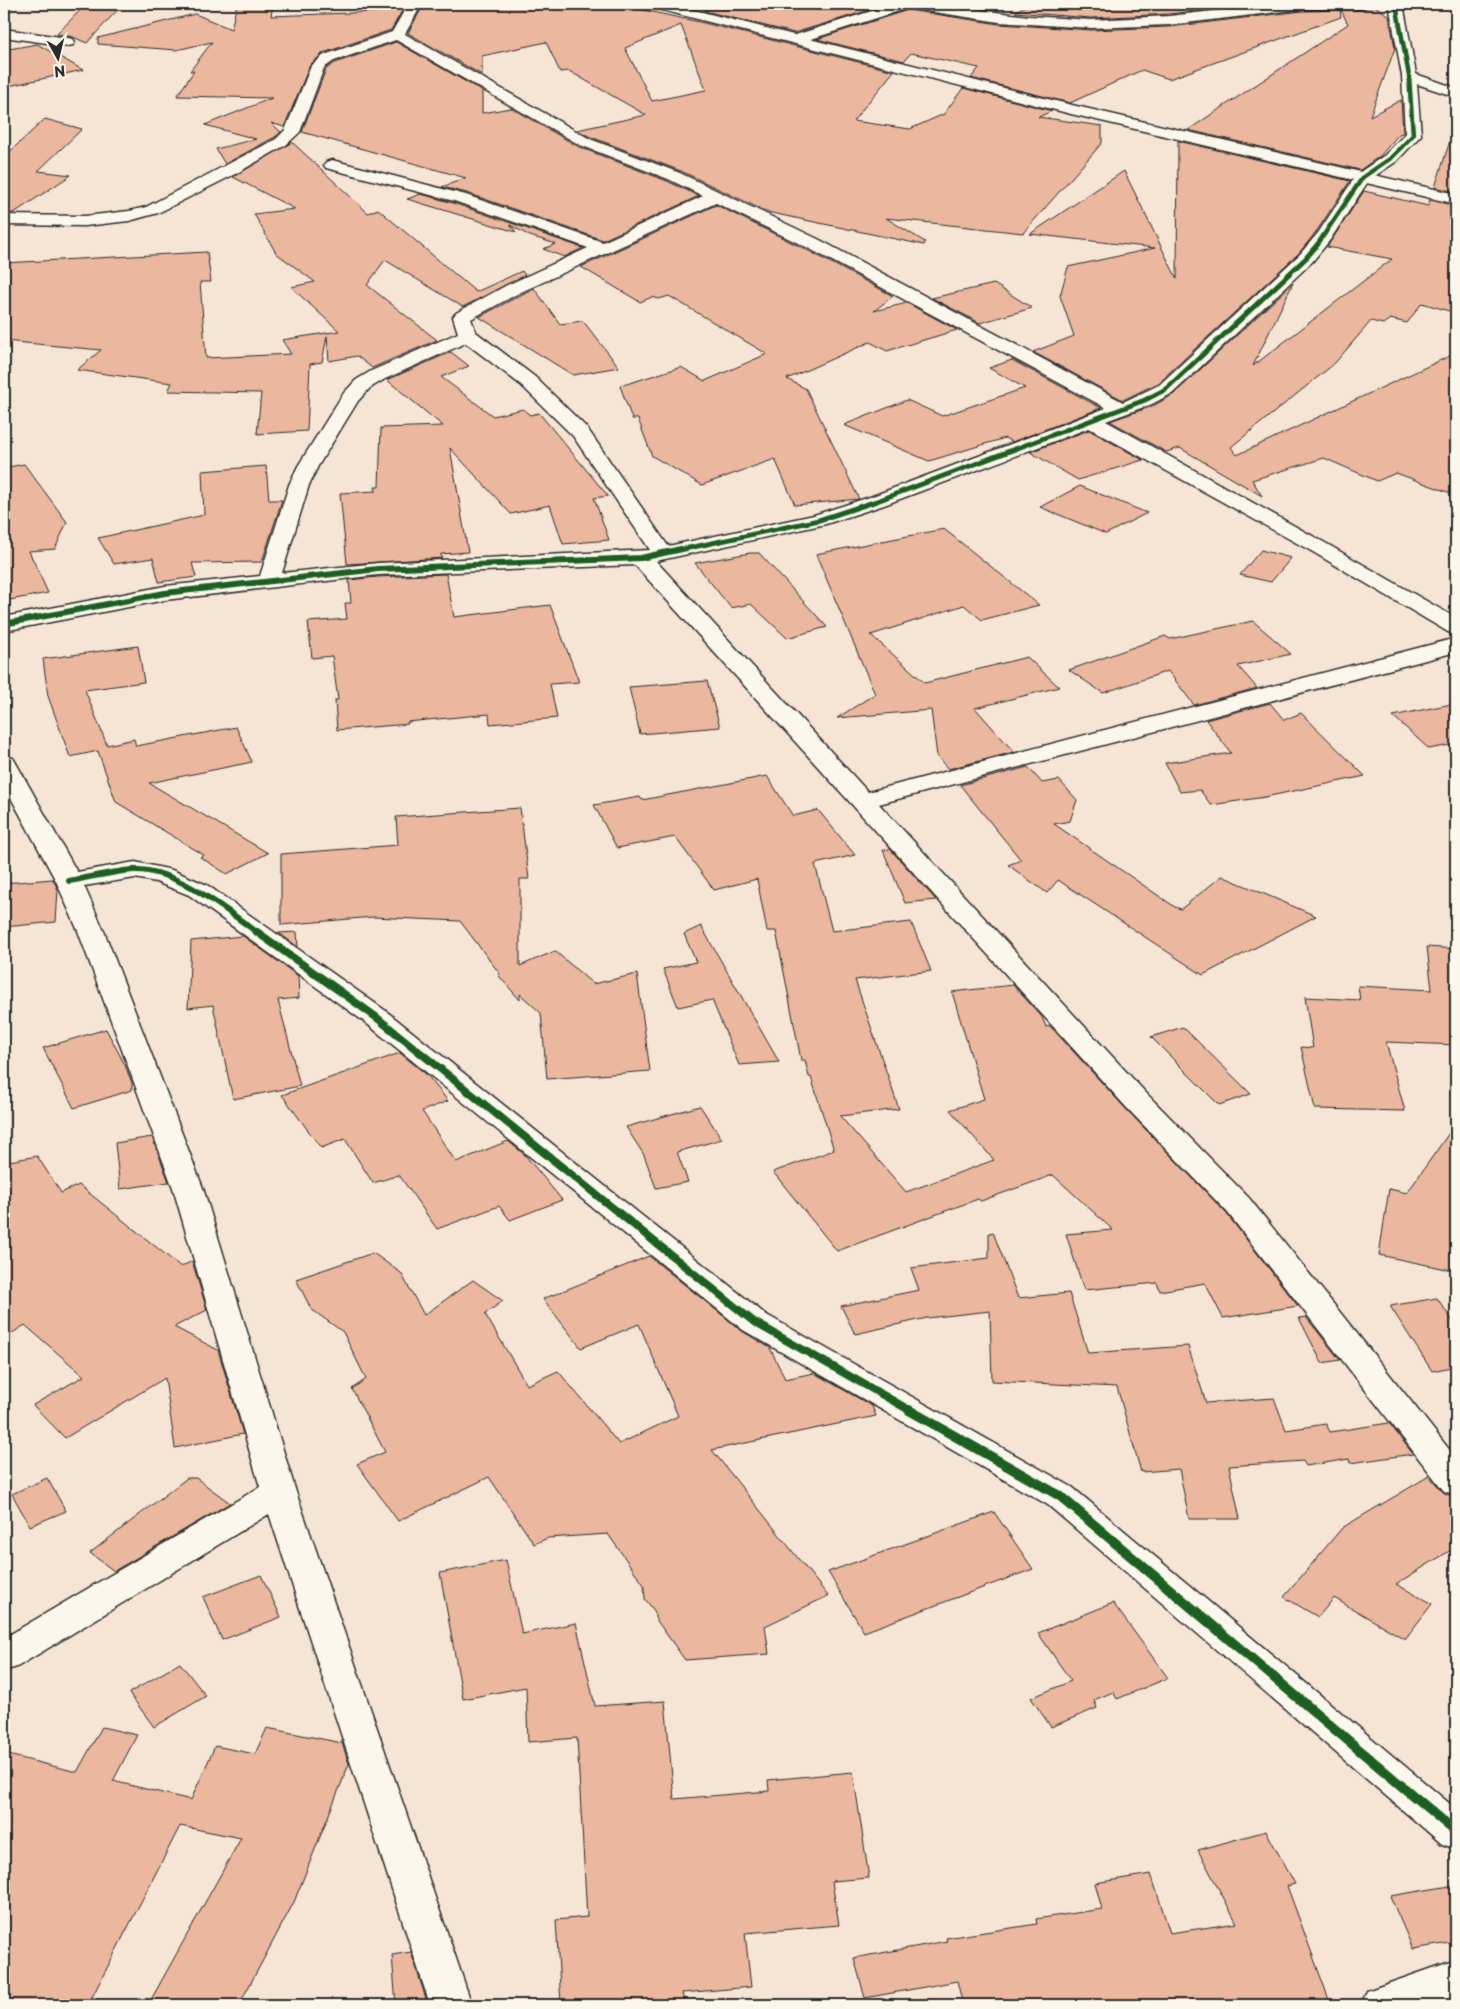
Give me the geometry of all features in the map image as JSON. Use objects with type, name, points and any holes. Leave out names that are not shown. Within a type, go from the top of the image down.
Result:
[{"type":"street","points":[[4,220],[84,221],[129,216],[152,210],[233,169],[281,142],[292,132],[318,66],[328,58],[397,35],[415,4]]},
{"type":"street","points":[[655,4],[1071,109],[1456,199]]},
{"type":"street","points":[[798,39],[908,4],[966,14],[1016,19],[1116,24],[1151,22],[1294,6],[1362,4]]},
{"type":"street","points":[[4,624],[165,593],[378,569],[651,555],[819,520],[887,498],[1122,409],[1166,389],[1306,258],[1324,236],[1363,177],[1391,158],[1413,135],[1409,76],[1396,4]]},
{"type":"street","points":[[4,33],[68,42]]},
{"type":"street","points":[[397,35],[584,142],[674,176],[814,244],[1122,409]]},
{"type":"street","points":[[1409,76],[1456,93]]},
{"type":"street","points":[[332,165],[460,198],[604,248]]},
{"type":"street","points":[[717,196],[513,289],[464,314],[462,317],[463,325],[468,335],[528,380],[580,432],[651,555],[862,801],[1136,1100],[1238,1205],[1456,1482]]},
{"type":"street","points":[[269,582],[302,479],[350,398],[363,384],[378,375],[468,335]]},
{"type":"street","points":[[1091,421],[1320,548],[1456,628]]},
{"type":"street","points":[[862,801],[1450,651]]},
{"type":"street","points":[[4,762],[69,881],[91,931],[188,1188],[279,1492],[451,2005]]},
{"type":"street","points":[[69,881],[135,870],[163,875],[198,890],[376,1017],[754,1322],[1060,1496],[1456,1832]]},
{"type":"street","points":[[4,1656],[279,1492]]},
{"type":"street","points":[[1382,2005],[1456,1979]]},
{"type":"building","points":[[86,4],[123,4],[87,43],[73,37],[57,34]]},
{"type":"building","points":[[237,4],[273,4],[271,16],[377,12],[384,4],[406,4],[391,30],[323,53],[310,65],[284,127],[271,123],[281,132],[225,164],[216,149],[256,139],[205,125],[272,98],[177,96],[194,71],[190,71],[212,42],[176,50],[98,44],[98,38],[195,14],[231,29]]},
{"type":"building","points":[[424,4],[561,4],[591,9],[605,4],[615,4],[704,23],[894,71],[853,121],[910,129],[944,114],[963,88],[1052,111],[1038,117],[1102,126],[1102,143],[1023,233],[886,218],[925,242],[924,245],[767,212],[681,171],[577,130],[646,115],[569,71],[560,72],[546,42],[482,56],[482,75],[408,33]],"holes":[[[681,25],[706,90],[652,101],[625,48]]]},
{"type":"building","points":[[706,4],[886,5],[794,33],[705,11]]},
{"type":"building","points":[[1028,4],[1254,4],[1169,14],[1091,18],[1015,12]]},
{"type":"building","points":[[1369,6],[1375,6],[1389,16],[1395,48],[1370,116],[1401,100],[1403,133],[1399,134],[1380,156],[1360,170],[1188,130],[1348,24],[1341,10],[1362,10]]},
{"type":"building","points":[[908,10],[999,24],[1091,30],[1169,27],[1303,11],[1340,10],[1341,17],[1169,79],[1142,70],[1070,103],[971,78],[979,68],[911,53],[904,61],[817,39]]},
{"type":"building","points":[[396,42],[482,91],[482,113],[511,108],[579,147],[667,181],[699,196],[603,240],[467,193],[442,187],[466,178],[302,132],[326,69],[335,63]]},
{"type":"building","points":[[37,44],[83,70],[4,87],[4,50]]},
{"type":"building","points":[[45,119],[82,129],[38,171],[71,175],[14,213],[4,213],[4,157]]},
{"type":"building","points":[[1451,138],[1456,139],[1456,192],[1435,187]]},
{"type":"building","points":[[1178,141],[1350,181],[1316,232],[1299,253],[1158,383],[1123,400],[1033,352],[1074,336],[1060,296],[1068,267],[1155,248],[1030,234],[1124,171],[1177,279]]},
{"type":"building","points":[[292,142],[368,213],[378,209],[476,292],[522,271],[525,275],[463,307],[385,260],[367,285],[437,340],[372,368],[357,356],[329,361],[327,336],[322,362],[310,364],[307,431],[257,434],[261,393],[168,391],[172,383],[77,370],[101,350],[4,341],[4,263],[207,252],[211,282],[200,282],[206,358],[291,354],[282,340],[339,331],[291,287],[315,282],[276,253],[254,214],[295,209],[233,177]]},
{"type":"building","points":[[1364,191],[1428,206],[1430,200],[1456,206],[1456,313],[1422,303],[1407,323],[1390,319],[1383,324],[1371,321],[1334,364],[1231,447],[1237,455],[1456,353],[1456,495],[1396,473],[1377,481],[1324,458],[1252,480],[1262,496],[1180,448],[1166,452],[1110,421],[1153,406],[1174,394],[1293,283],[1253,366],[1392,259],[1327,247]]},
{"type":"building","points":[[421,194],[453,203],[583,248],[564,257],[543,249],[556,244],[530,236],[510,225],[516,232],[407,199]]},
{"type":"building","points":[[716,205],[807,250],[893,296],[874,311],[907,303],[957,330],[887,351],[870,342],[787,379],[806,389],[859,499],[795,505],[775,459],[702,485],[652,456],[638,419],[632,419],[620,386],[681,367],[705,381],[767,354],[669,296],[659,299],[652,297],[640,302],[581,267]]},
{"type":"building","points":[[994,284],[1032,308],[980,323],[932,298]]},
{"type":"building","points":[[534,288],[560,324],[583,321],[619,367],[573,375],[479,317]]},
{"type":"building","points":[[451,352],[469,366],[441,377],[493,416],[523,409],[530,415],[539,413],[608,496],[594,498],[609,540],[563,544],[550,505],[511,514],[450,448],[468,552],[441,554],[442,558],[347,564],[340,493],[376,491],[375,487],[379,487],[381,428],[443,426],[387,380]]},
{"type":"building","points":[[1012,360],[1101,408],[1012,442],[1005,438],[929,461],[844,425],[907,400],[942,416],[1025,388],[989,368]]},
{"type":"building","points":[[1089,430],[1143,460],[1078,480],[1030,452]]},
{"type":"building","points":[[24,464],[67,522],[55,549],[29,551],[48,593],[4,601],[4,468]]},
{"type":"building","points":[[266,466],[269,500],[282,500],[262,562],[192,563],[196,577],[159,582],[153,558],[114,564],[98,538],[204,515],[202,471]]},
{"type":"building","points":[[1080,486],[1147,513],[1106,534],[1040,507]]},
{"type":"building","points":[[944,529],[1039,605],[982,620],[964,605],[871,635],[925,683],[1027,657],[1059,687],[975,708],[1014,752],[948,769],[937,756],[931,710],[837,718],[875,694],[816,554]]},
{"type":"building","points":[[1261,550],[1291,558],[1271,582],[1240,575]]},
{"type":"building","points":[[759,553],[827,627],[787,638],[751,604],[731,608],[695,563]]},
{"type":"building","points":[[446,574],[454,617],[550,605],[579,682],[550,684],[557,718],[490,724],[489,714],[337,730],[335,700],[338,700],[332,656],[312,658],[308,622],[347,619],[345,603],[351,603],[349,580]]},
{"type":"building","points":[[1253,621],[1291,654],[1238,666],[1257,688],[1194,705],[1168,671],[1103,693],[1069,670],[1165,636],[1170,639]]},
{"type":"building","points":[[138,646],[144,682],[85,690],[107,745],[134,739],[136,746],[236,727],[252,762],[149,783],[268,853],[227,874],[200,857],[204,855],[116,802],[98,751],[70,757],[48,696],[43,659]]},
{"type":"building","points":[[707,681],[720,727],[640,734],[629,687]]},
{"type":"building","points":[[1270,703],[1284,720],[1301,713],[1365,776],[1265,797],[1211,805],[1200,790],[1180,792],[1165,763],[1231,753],[1206,720]]},
{"type":"building","points":[[1456,703],[1456,744],[1429,749],[1393,716]]},
{"type":"building","points":[[1028,767],[1042,783],[1059,780],[1077,800],[1070,821],[1054,824],[1175,907],[1181,909],[1222,876],[1316,916],[1203,975],[1058,880],[1047,893],[1008,865],[1021,860],[960,785]]},
{"type":"building","points":[[767,776],[793,816],[818,810],[855,855],[815,864],[832,931],[911,922],[931,971],[855,980],[899,1109],[840,1116],[906,1192],[994,1160],[950,1110],[984,1099],[952,992],[1013,985],[1042,1017],[1046,1027],[1050,1026],[1125,1108],[1226,1213],[1298,1306],[1223,1318],[1205,1283],[1160,1291],[1157,1283],[1084,1290],[1066,1234],[1113,1230],[1053,1175],[981,1201],[978,1199],[837,1251],[773,1172],[834,1150],[805,1060],[801,1060],[776,931],[767,931],[757,879],[714,890],[675,837],[617,848],[594,805],[640,797],[642,800]]},
{"type":"building","points":[[520,808],[529,879],[520,879],[520,966],[555,951],[593,984],[637,974],[650,1071],[547,1079],[541,1013],[520,994],[520,1000],[498,975],[500,974],[460,921],[373,917],[281,925],[281,854],[398,845],[396,817]]},
{"type":"building","points":[[890,849],[936,900],[905,903],[883,850]]},
{"type":"building","points":[[53,879],[58,890],[56,922],[4,927],[4,883]]},
{"type":"building","points":[[701,926],[779,1062],[739,1065],[712,1000],[678,1007],[663,969],[696,962],[684,934]]},
{"type":"building","points":[[297,932],[298,947],[279,933]]},
{"type":"building","points":[[243,936],[298,976],[299,998],[278,1000],[300,1086],[233,1099],[213,1005],[188,1008],[191,941]]},
{"type":"building","points":[[1427,947],[1456,949],[1456,1045],[1386,1042],[1405,1111],[1315,1109],[1301,1047],[1313,1048],[1305,997],[1360,1000],[1358,986],[1432,990]]},
{"type":"building","points":[[1183,1027],[1251,1094],[1219,1105],[1151,1037]]},
{"type":"building","points":[[106,1029],[125,1065],[132,1083],[132,1090],[74,1108],[43,1048]]},
{"type":"building","points":[[400,1053],[427,1075],[448,1101],[422,1111],[456,1162],[508,1141],[525,1155],[562,1200],[510,1220],[499,1206],[437,1229],[399,1175],[373,1183],[345,1139],[321,1148],[282,1095]]},
{"type":"building","points":[[700,1106],[722,1139],[677,1152],[688,1182],[656,1188],[644,1155],[626,1127]]},
{"type":"building","points":[[1456,1123],[1456,1271],[1379,1255],[1389,1189],[1407,1193]]},
{"type":"building","points":[[152,1137],[169,1182],[120,1189],[115,1143]]},
{"type":"building","points":[[37,1156],[61,1193],[79,1185],[181,1267],[192,1261],[207,1310],[174,1327],[218,1350],[243,1434],[175,1448],[165,1378],[65,1438],[33,1405],[84,1376],[25,1325],[4,1338],[4,1162]]},
{"type":"building","points":[[993,1232],[1018,1298],[1069,1293],[1088,1353],[1188,1346],[1206,1403],[1274,1398],[1286,1430],[1326,1424],[1330,1432],[1389,1423],[1413,1454],[1350,1463],[1349,1459],[1306,1466],[1303,1461],[1229,1466],[1240,1519],[1189,1519],[1179,1469],[1141,1472],[1117,1387],[992,1381],[990,1311],[927,1318],[855,1334],[841,1306],[919,1290],[911,1268],[989,1258],[989,1233]]},
{"type":"building","points":[[373,1253],[401,1273],[424,1315],[473,1280],[503,1301],[485,1314],[527,1385],[558,1371],[619,1444],[678,1416],[639,1324],[581,1348],[543,1299],[649,1256],[742,1331],[770,1348],[785,1379],[814,1373],[872,1406],[876,1416],[712,1450],[828,1596],[765,1626],[769,1654],[685,1660],[655,1618],[655,1612],[645,1599],[644,1585],[608,1534],[548,1538],[534,1544],[489,1477],[398,1521],[357,1464],[385,1452],[352,1389],[366,1379],[343,1332],[311,1309],[296,1279]]},
{"type":"building","points":[[1437,1298],[1456,1326],[1456,1366],[1432,1371],[1390,1306]]},
{"type":"building","points":[[1306,1317],[1340,1360],[1322,1363],[1299,1318]]},
{"type":"building","points":[[1429,1476],[1443,1492],[1456,1499],[1456,1547],[1396,1584],[1432,1604],[1405,1639],[1334,1598],[1318,1617],[1284,1597],[1342,1528]]},
{"type":"building","points":[[47,1478],[66,1511],[30,1526],[12,1494]]},
{"type":"building","points":[[187,1478],[196,1478],[230,1503],[114,1571],[90,1553]]},
{"type":"building","points":[[994,1512],[1033,1569],[864,1632],[828,1572]]},
{"type":"building","points":[[506,1560],[522,1634],[576,1623],[595,1706],[665,1701],[674,1799],[769,1791],[768,1780],[853,1772],[869,1878],[832,1881],[839,1925],[745,1933],[751,1987],[682,1993],[685,2005],[561,2005],[556,1920],[587,1917],[577,1738],[528,1742],[526,1687],[463,1699],[440,1573]]},
{"type":"building","points":[[261,1575],[281,1617],[222,1640],[203,1597]]},
{"type":"building","points":[[1113,1603],[1168,1678],[1117,1699],[1113,1692],[1094,1700],[1097,1708],[1051,1727],[1031,1698],[1071,1681],[1038,1633]]},
{"type":"building","points":[[180,1663],[206,1696],[154,1727],[129,1693]]},
{"type":"building","points":[[102,1727],[137,1735],[113,1781],[191,1800],[215,1746],[255,1754],[267,1728],[342,1743],[349,1764],[294,1902],[239,2005],[148,2005],[241,1838],[180,1826],[88,2005],[4,2005],[4,1754],[77,1772]]},
{"type":"building","points":[[1266,1831],[1295,1884],[1287,1886],[1331,2005],[963,2005],[957,1981],[865,1998],[854,1958],[947,1941],[946,1938],[1037,1924],[1036,1919],[1102,1909],[1095,1883],[1151,1874],[1170,1933],[1237,1923],[1198,1850]]},
{"type":"building","points":[[1456,1885],[1456,1942],[1413,1949],[1390,1896]]},
{"type":"building","points":[[411,1952],[428,2005],[396,2005],[392,1955]]},
{"type":"cycle path","points":[[4,624],[165,593],[378,569],[641,558],[819,520],[877,501],[1145,400],[1166,389],[1306,258],[1324,236],[1363,177],[1391,158],[1413,135],[1409,76],[1396,4]]},
{"type":"cycle path","points":[[69,881],[135,870],[163,875],[198,890],[376,1017],[754,1322],[1060,1496],[1456,1832]]}]
